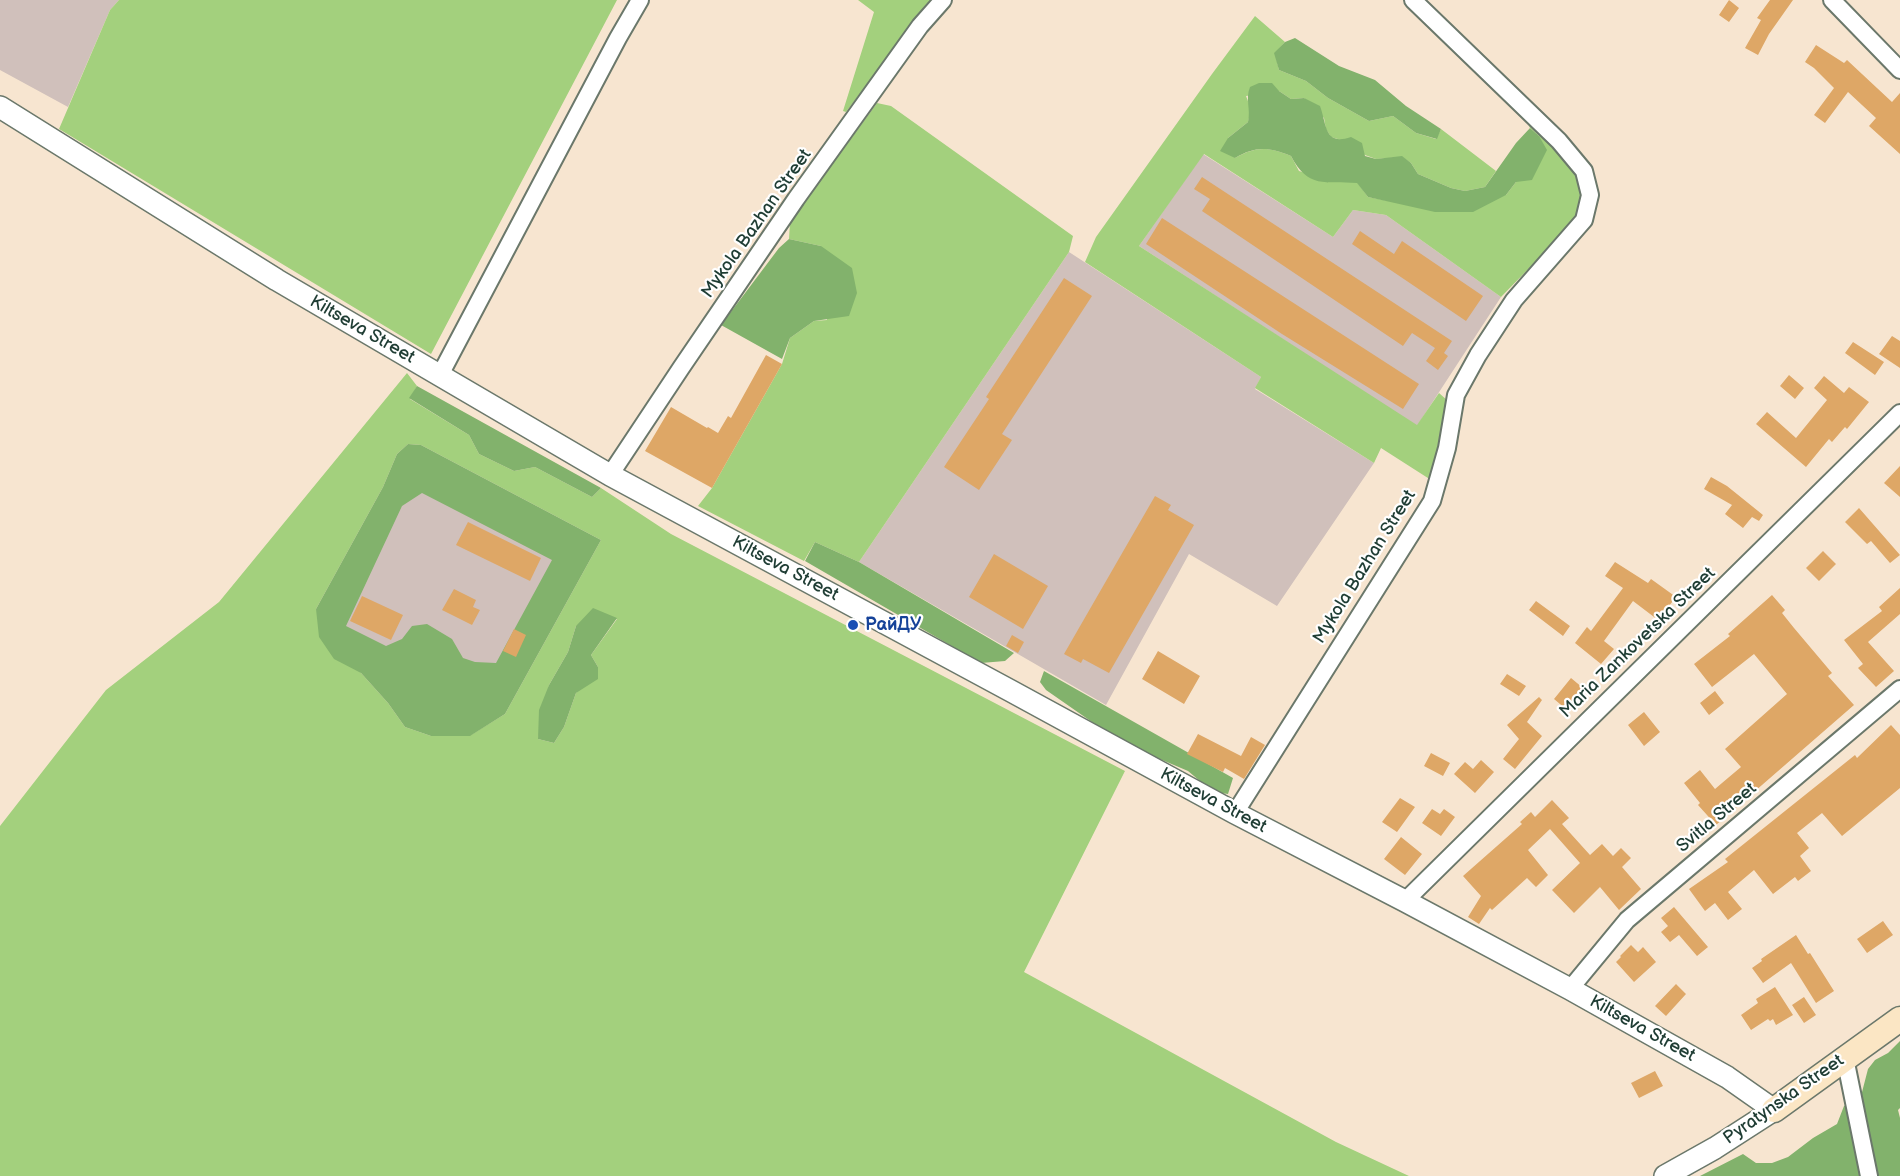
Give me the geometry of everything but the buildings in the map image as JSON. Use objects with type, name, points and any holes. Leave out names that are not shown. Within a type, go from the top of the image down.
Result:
[{"type":"main road","name":"Pyratynska Street","points":[[1774,1110],[1900,1019]]},
{"type":"street","points":[[440,375],[640,0]]},
{"type":"street","name":"Mykola Bazhan Street","points":[[610,475],[796,200],[920,26],[943,0]]},
{"type":"street","name":"Mykola Bazhan Street","points":[[1235,813],[1431,501],[1447,448],[1456,395],[1478,356],[1514,300],[1584,220],[1590,195],[1584,171],[1559,141],[1413,0]]},
{"type":"street","points":[[1832,0],[1900,70]]},
{"type":"street","name":"Kiltseva Street","points":[[0,107],[277,280],[610,475],[1235,813],[1570,989],[1727,1077],[1774,1110]]},
{"type":"street","name":"Maria Zankovetska Street","points":[[1405,901],[1900,413]]},
{"type":"street","name":"Svitla Street","points":[[1570,989],[1627,920],[1900,689]]},
{"type":"street","points":[[1845,1058],[1869,1176]]},
{"type":"street","name":"Pyratynska Street","points":[[1665,1176],[1715,1148],[1774,1110]]},
{"type":"shaded area","points":[[0,0],[119,0],[110,10],[68,107],[0,70]]},
{"type":"shaded area","points":[[1203,154],[1333,237],[1353,210],[1386,215],[1501,297],[1417,426],[1139,246]]},
{"type":"shaded area","points":[[1069,252],[1261,377],[1255,389],[1374,463],[1277,606],[1189,554],[1106,705],[859,562]]},
{"type":"shaded area","points":[[413,455],[586,544],[495,711],[325,628]]},
{"type":"green space","points":[[119,0],[617,0],[431,354],[59,129],[110,10]]},
{"type":"green space","points":[[858,0],[931,0],[846,112],[843,111],[874,12]]},
{"type":"green space","points":[[1255,16],[1285,42],[1275,53],[1279,70],[1306,81],[1328,98],[1369,121],[1393,116],[1416,133],[1436,139],[1441,129],[1496,171],[1485,187],[1465,191],[1451,188],[1418,174],[1411,163],[1402,157],[1376,159],[1331,137],[1326,129],[1324,118],[1304,98],[1291,99],[1279,91],[1246,96],[1251,109],[1248,122],[1228,138],[1235,158],[1250,151],[1263,149],[1276,151],[1291,156],[1299,171],[1337,182],[1357,182],[1368,197],[1389,201],[1506,195],[1516,182],[1539,136],[1530,128],[1526,120],[1556,146],[1580,176],[1584,197],[1579,217],[1501,297],[1386,215],[1353,210],[1333,237],[1204,154],[1139,246],[1417,425],[1439,393],[1448,401],[1443,439],[1431,480],[1381,448],[1374,463],[1255,388],[1261,377],[1085,262],[1096,237]]},
{"type":"green space","points":[[1295,38],[1339,66],[1375,80],[1406,106],[1441,129],[1437,139],[1416,133],[1393,116],[1369,121],[1328,98],[1306,81],[1279,70],[1274,53],[1285,42]]},
{"type":"green space","points":[[1259,83],[1272,83],[1291,99],[1304,98],[1320,106],[1331,136],[1336,139],[1351,137],[1362,143],[1365,156],[1376,159],[1402,156],[1411,163],[1418,174],[1451,188],[1465,191],[1485,187],[1516,143],[1530,128],[1539,136],[1547,150],[1532,180],[1516,182],[1506,195],[1473,212],[1435,212],[1368,197],[1357,183],[1311,179],[1297,167],[1291,156],[1283,153],[1262,149],[1249,151],[1235,158],[1220,151],[1228,138],[1248,122],[1250,87]]},
{"type":"green space","points":[[877,103],[891,106],[1073,236],[1069,252],[859,562],[815,542],[804,561],[698,506],[712,488],[782,364],[790,338],[814,321],[827,320],[821,246],[789,239],[790,222]]},
{"type":"green space","points":[[789,239],[821,246],[852,268],[857,293],[849,316],[814,321],[790,338],[782,359],[721,325],[779,248]]},
{"type":"green space","points":[[407,373],[417,386],[410,399],[469,435],[479,454],[514,471],[535,467],[592,497],[601,488],[671,534],[1125,771],[1024,972],[1336,1142],[1409,1176],[0,1176],[0,826],[106,690],[219,602]],"holes":[[[408,444],[421,445],[601,540],[505,714],[471,735],[431,736],[405,727],[388,703],[361,673],[316,609],[383,487],[397,454]],[[617,619],[591,655],[598,667],[576,693],[564,727],[554,743],[538,739],[549,685],[568,652],[576,626]]]},
{"type":"green space","points":[[417,386],[601,488],[592,497],[535,467],[514,471],[479,454],[469,435],[409,398]]},
{"type":"green space","points":[[408,444],[421,445],[601,540],[505,714],[470,736],[431,736],[405,727],[388,703],[361,673],[334,659],[319,637],[316,609],[383,487],[397,454]],"holes":[[[422,493],[552,560],[496,663],[475,662],[463,658],[452,639],[427,624],[412,626],[402,639],[386,646],[346,626],[402,506]]]},
{"type":"green space","points":[[815,542],[859,562],[1014,653],[1005,661],[981,663],[805,561]]},
{"type":"green space","points":[[593,608],[617,618],[591,655],[598,667],[598,679],[576,693],[564,727],[554,743],[538,739],[539,710],[549,685],[568,652],[576,626]]},
{"type":"green space","points":[[1044,671],[1233,778],[1228,794],[1213,792],[1188,771],[1134,748],[1102,729],[1046,690],[1040,682]]},
{"type":"green space","points":[[1900,1041],[1900,1108],[1898,1110],[1900,1176],[1700,1176],[1743,1154],[1756,1163],[1772,1163],[1788,1157],[1837,1124],[1844,1106],[1861,1096],[1868,1069],[1875,1060],[1888,1053]]},
{"type":"place","name":"РайДУ","points":[[853,625]]}]
